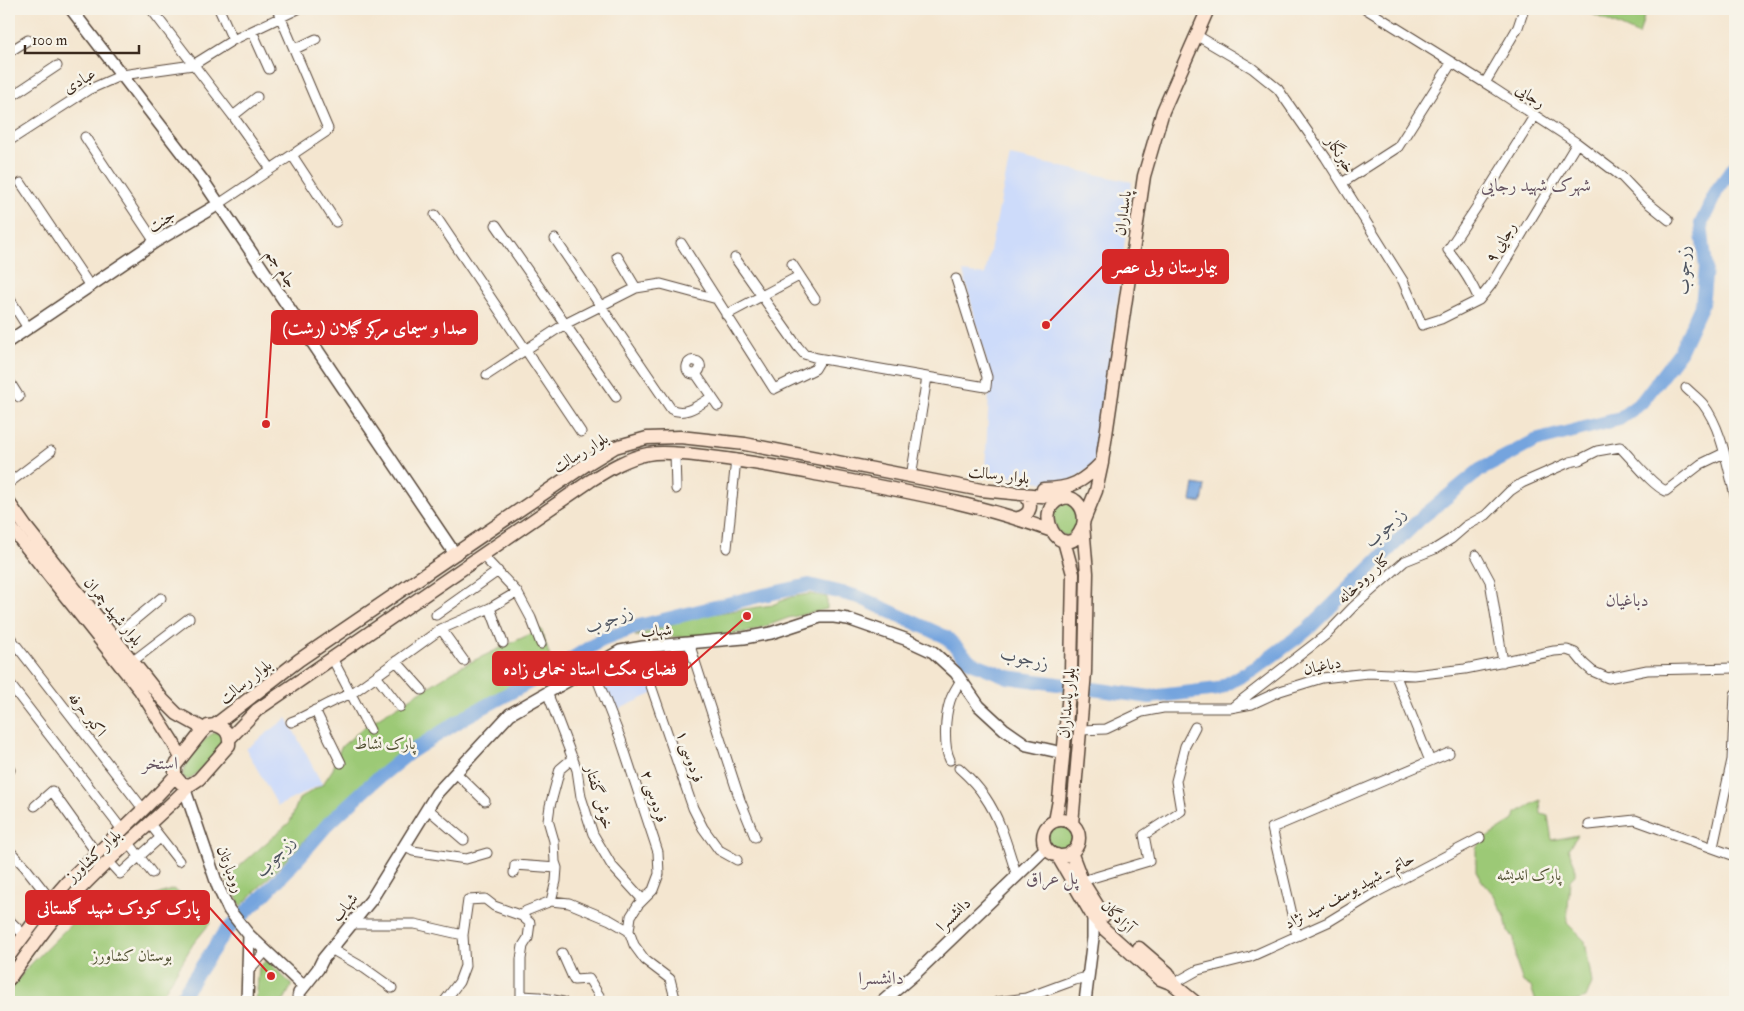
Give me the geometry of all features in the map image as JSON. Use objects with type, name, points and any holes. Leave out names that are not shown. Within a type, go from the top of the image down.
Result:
[{"type":"main road","name":"پاسداران","points":[[1083,523],[1096,491],[1102,462],[1144,176],[1163,111],[1208,9]]},
{"type":"main road","name":"بلوار رسالت","points":[[175,776],[175,766],[210,727],[248,698],[347,627],[615,447],[647,438],[680,438],[745,444],[981,490],[1065,497]]},
{"type":"main road","name":"بلوار رسالت","points":[[187,788],[200,779],[229,745],[230,738],[257,710],[590,481],[622,462],[650,454],[736,459],[993,511],[1018,518],[1052,532]]},
{"type":"main road","points":[[981,490],[996,486],[1040,489],[1069,486],[1082,480],[1102,462]]},
{"type":"main road","points":[[1065,497],[1078,502],[1083,511],[1083,523],[1075,538],[1064,541],[1059,540],[1052,532],[1049,522],[1054,504],[1065,497],[1082,491],[1094,479],[1102,462]]},
{"type":"main road","points":[[1018,518],[1024,517],[1029,512],[1031,506],[1029,499],[1024,494]]},
{"type":"main road","name":"بلوار شهید چمران","points":[[9,503],[163,700],[178,714],[210,727],[222,727],[230,738]]},
{"type":"main road","name":"بلوار پاسداران","points":[[1072,824],[1086,672],[1087,573],[1083,523]]},
{"type":"main road","name":"بلوار شهید چمران","points":[[9,525],[140,690],[181,758]]},
{"type":"main road","name":"بلوار پاسداران","points":[[1054,821],[1059,800],[1071,671],[1073,574],[1064,541]]},
{"type":"main road","points":[[347,627],[356,641]]},
{"type":"main road","points":[[248,698],[247,706],[257,710]]},
{"type":"main road","points":[[165,730],[171,731],[180,725],[178,714]]},
{"type":"main road","points":[[175,776],[187,788]]},
{"type":"main road","name":"بلوار کشاورز","points":[[9,956],[51,900],[144,810],[175,776]]},
{"type":"main road","name":"بلوار کشاورز","points":[[9,979],[61,909],[187,788]]},
{"type":"main road","points":[[1064,820],[1072,824],[1077,832],[1078,841],[1071,852],[1062,856],[1046,848],[1043,835],[1047,826],[1054,821],[1064,820]]},
{"type":"main road","name":"آزادگان","points":[[1071,852],[1082,881],[1105,918],[1168,973],[1173,984]]},
{"type":"main road","name":"آزادگان","points":[[1057,855],[1093,917],[1103,928],[1160,979],[1173,984],[1195,1002]]},
{"type":"street","name":"جام جم","points":[[71,9],[204,182],[455,554]]},
{"type":"street","points":[[151,9],[271,169]]},
{"type":"street","points":[[219,9],[233,40]]},
{"type":"street","name":"عبادی","points":[[9,141],[88,90],[122,75],[194,65],[279,13],[298,9]]},
{"type":"street","name":"رجایی","points":[[1366,9],[1577,143],[1622,177],[1643,199],[1669,220]]},
{"type":"street","points":[[1485,83],[1518,27],[1524,9]]},
{"type":"street","points":[[279,13],[295,49],[316,39]]},
{"type":"street","points":[[252,31],[269,70]]},
{"type":"street","name":"خبرنگار","points":[[1196,35],[1252,68],[1278,89],[1342,183],[1403,281],[1422,325]]},
{"type":"street","points":[[9,52],[28,40]]},
{"type":"street","name":"جنت","points":[[9,341],[155,242],[219,204],[326,132],[328,127],[295,49]]},
{"type":"street","points":[[1342,183],[1398,148],[1452,62]]},
{"type":"street","points":[[9,98],[57,66]]},
{"type":"street","points":[[233,116],[256,97]]},
{"type":"street","points":[[1479,300],[1475,289],[1448,250],[1490,187],[1534,115]]},
{"type":"street","points":[[85,137],[155,242]]},
{"type":"street","name":"رجایی ۹","points":[[1422,325],[1442,319],[1479,300],[1491,286],[1577,143]]},
{"type":"street","points":[[292,155],[336,222]]},
{"type":"street","points":[[21,182],[90,286]]},
{"type":"street","points":[[435,214],[581,432]]},
{"type":"street","points":[[496,225],[616,397]]},
{"type":"street","points":[[555,240],[671,409],[685,412],[712,397]]},
{"type":"street","points":[[681,243],[774,390],[815,369],[821,359]]},
{"type":"street","points":[[617,256],[636,288]]},
{"type":"street","points":[[735,258],[801,351],[808,356],[986,387],[987,377],[956,279]]},
{"type":"street","points":[[792,264],[815,299]]},
{"type":"street","points":[[726,314],[799,276]]},
{"type":"street","points":[[487,375],[564,324],[636,288],[661,284],[717,299]]},
{"type":"street","points":[[9,298],[28,328]]},
{"type":"street","points":[[696,374],[718,406]]},
{"type":"street","points":[[911,477],[927,377]]},
{"type":"street","points":[[9,381],[19,397]]},
{"type":"street","points":[[1686,388],[1702,403],[1713,423],[1724,453],[1735,494]]},
{"type":"street","name":"کنار رودخانه","points":[[1230,708],[1327,634],[1405,561],[1434,550],[1451,539],[1466,526],[1486,515],[1510,491],[1522,483],[1597,451],[1620,447],[1659,489],[1666,492],[1701,464],[1724,453]]},
{"type":"street","points":[[9,483],[51,451]]},
{"type":"street","points":[[675,454],[676,489]]},
{"type":"street","points":[[727,548],[736,459]]},
{"type":"street","points":[[482,555],[517,592],[532,618],[541,644]]},
{"type":"street","points":[[1476,555],[1490,581],[1503,662]]},
{"type":"street","points":[[436,615],[498,571]]},
{"type":"street","points":[[291,722],[342,696],[351,694],[440,630],[490,608],[517,592]]},
{"type":"street","points":[[114,636],[161,598]]},
{"type":"street","points":[[490,608],[503,644]]},
{"type":"street","name":"شهاب","points":[[299,995],[314,966],[323,959],[371,900],[437,793],[510,714],[620,651],[744,638],[771,633],[820,617],[848,619],[905,638],[933,652],[961,680],[979,706],[1004,729],[1027,745],[1063,753]]},
{"type":"street","points":[[134,661],[189,618]]},
{"type":"street","points":[[440,630],[464,661]]},
{"type":"street","name":"اکبر حرفه","points":[[9,636],[144,810]]},
{"type":"street","points":[[689,643],[740,800],[755,837]]},
{"type":"street","name":"فردوسی ۱","points":[[638,648],[693,808],[719,850],[737,860]]},
{"type":"street","name":"دباغیان","points":[[1080,730],[1106,729],[1142,712],[1163,708],[1230,708],[1252,704],[1280,691],[1322,678],[1368,673],[1414,675],[1503,662],[1554,651],[1568,650],[1575,653],[1592,671],[1608,678],[1647,670],[1735,668]]},
{"type":"street","points":[[332,658],[370,730]]},
{"type":"street","points":[[396,662],[422,690]]},
{"type":"street","name":"فردوسی ۲","points":[[592,666],[621,740],[658,852],[659,874],[652,890],[631,916],[629,931]]},
{"type":"street","points":[[1395,674],[1430,761]]},
{"type":"street","points":[[376,676],[400,707]]},
{"type":"street","points":[[950,760],[947,752],[946,725],[950,701],[961,680]]},
{"type":"street","points":[[9,684],[123,831]]},
{"type":"street","name":"خوش گفتار","points":[[547,692],[577,770],[581,797],[593,834],[612,866],[643,900]]},
{"type":"street","points":[[1713,848],[1732,760],[1735,694]]},
{"type":"street","points":[[315,710],[341,763]]},
{"type":"street","points":[[1082,881],[1150,861],[1144,835],[1181,812],[1176,781],[1185,746],[1195,726]]},
{"type":"street","points":[[1296,936],[1272,828],[1449,753]]},
{"type":"street","points":[[551,901],[557,868],[554,841],[548,820],[550,806],[560,769],[573,758]]},
{"type":"street","points":[[959,768],[974,782],[986,798],[1000,826],[1017,876]]},
{"type":"street","points":[[456,773],[485,801]]},
{"type":"street","name":"رودبارتان","points":[[187,788],[192,810],[218,887],[229,910],[249,935],[266,951],[299,995]]},
{"type":"street","points":[[35,806],[52,791],[97,854]]},
{"type":"street","points":[[166,809],[184,806],[192,810]]},
{"type":"street","points":[[428,809],[464,840]]},
{"type":"street","points":[[1589,825],[1635,820],[1735,856]]},
{"type":"street","points":[[150,824],[179,861]]},
{"type":"street","points":[[109,862],[120,874],[160,838]]},
{"type":"street","name":"حاتم - شهید یوسف سید نژاد","points":[[1173,984],[1198,970],[1250,957],[1328,922],[1377,892],[1480,838]]},
{"type":"street","points":[[129,843],[152,872]]},
{"type":"street","points":[[404,846],[413,851],[466,859],[487,853]]},
{"type":"street","name":"دانشسرا","points":[[882,1002],[1046,848]]},
{"type":"street","points":[[9,850],[51,900]]},
{"type":"street","points":[[514,873],[515,865],[557,868]]},
{"type":"street","points":[[444,1002],[459,982],[465,966],[463,935],[468,900],[484,898],[494,906],[522,916],[530,923],[528,938],[523,946],[521,959],[522,999],[539,997],[563,1002]]},
{"type":"street","points":[[522,916],[526,911],[551,901],[569,903],[610,920],[629,931],[634,945],[645,960],[670,979],[676,1002]]},
{"type":"street","points":[[1085,1002],[1093,938],[1093,917]]},
{"type":"street","points":[[9,920],[24,936]]},
{"type":"street","points":[[352,924],[415,924],[463,935]]},
{"type":"street","points":[[1093,938],[1097,929],[1103,928]]},
{"type":"street","points":[[248,1002],[249,935]]},
{"type":"street","points":[[331,949],[364,968],[392,988]]},
{"type":"street","points":[[248,970],[266,951]]},
{"type":"street","points":[[562,953],[574,980],[589,979],[603,1002]]},
{"type":"street","points":[[997,1002],[1026,998],[1088,977]]},
{"type":"shaded area","points":[[1010,156],[1132,182],[1099,454],[1090,468],[1072,480],[1051,484],[985,472],[990,375],[963,272],[985,275]]},
{"type":"shaded area","points":[[637,650],[654,693],[611,713],[597,672]]},
{"type":"shaded area","points":[[287,718],[322,784],[278,806],[246,749]]},
{"type":"green space","points":[[1588,9],[1646,9],[1639,35],[1588,12]]},
{"type":"green space","points":[[1068,501],[1078,512],[1078,520],[1075,530],[1066,536],[1058,532],[1053,516],[1056,508]]},
{"type":"green space","points":[[810,594],[827,597],[827,609],[788,618],[753,631],[725,635],[683,637],[635,636],[704,615],[772,605],[791,597]]},
{"type":"green space","name":"پارک نشاط","points":[[541,629],[551,660],[343,801],[241,906],[226,878],[290,822],[299,799],[323,784],[333,769],[341,747],[367,725],[460,667]]},
{"type":"green space","points":[[216,732],[224,737],[222,748],[189,780],[183,777],[183,772],[195,752],[211,734]]},
{"type":"green space","name":"پارک اندیشه","points":[[1540,800],[1541,814],[1548,816],[1552,840],[1578,835],[1568,849],[1575,865],[1575,875],[1570,880],[1567,923],[1585,941],[1592,983],[1586,998],[1574,1002],[1536,1002],[1531,987],[1523,982],[1517,965],[1514,938],[1508,932],[1505,917],[1494,895],[1476,871],[1476,849],[1480,842],[1514,820],[1516,813]]},
{"type":"green space","points":[[1061,825],[1071,828],[1074,838],[1071,848],[1061,851],[1051,848],[1048,838],[1051,828]]},
{"type":"green space","name":"بوستان کشاورز","points":[[173,889],[200,907],[211,922],[193,944],[158,1002],[9,1002],[9,993],[25,970],[86,909],[111,912]]},
{"type":"green space","points":[[267,960],[292,985],[283,1002],[256,1002],[259,967]]},
{"type":"water","points":[[1194,484],[1205,486],[1202,503],[1191,501]]},
{"type":"waterway","name":"زرجوب","points":[[178,1002],[224,933],[266,893],[328,824],[371,784],[409,753],[467,716],[565,663],[600,641],[639,626],[809,585],[859,597],[946,637],[971,662],[1008,677],[1150,697],[1218,689],[1257,667],[1307,630],[1421,518],[1480,470],[1535,441],[1619,419],[1641,403],[1680,352],[1702,304],[1706,268],[1701,224],[1717,190],[1735,166]]},
{"type":"place","name":"بیمارستان ولی عصر","points":[[1046,325]]},
{"type":"place","name":"صدا و سیمای مرکز گیلان (رشت)","points":[[266,424]]},
{"type":"place","name":"فضای مکث استاد خمامی زاده","points":[[747,616]]},
{"type":"place","name":"پارک کودک شهید گلستانی","points":[[271,976]]},
{"type":"district","name":"شهرک شهید رجایی","points":[[1536,185]]},
{"type":"district","name":"دباغیان","points":[[1627,600]]},
{"type":"district","name":"استخر","points":[[160,763]]},
{"type":"district","name":"پل عراق","points":[[1052,878]]},
{"type":"district","name":"دانشسرا","points":[[881,978]]}]
